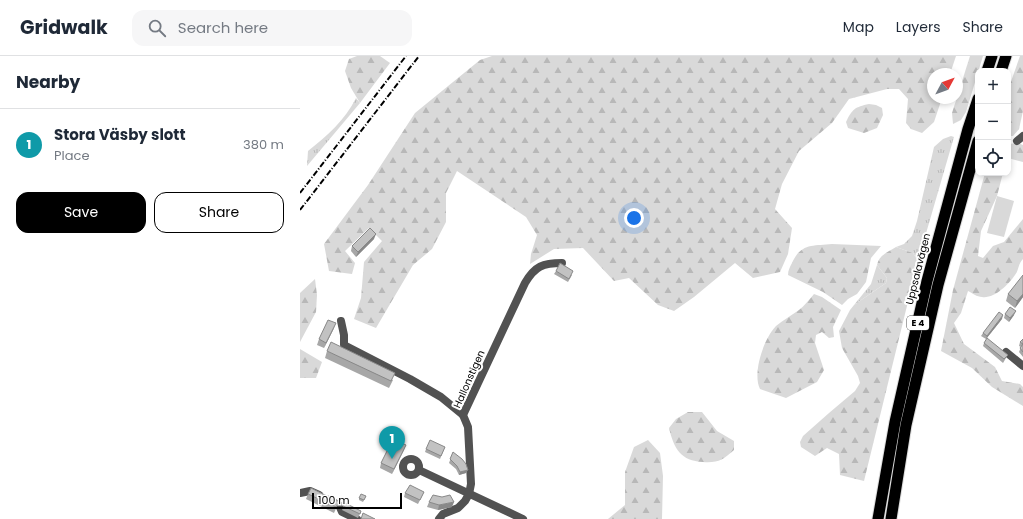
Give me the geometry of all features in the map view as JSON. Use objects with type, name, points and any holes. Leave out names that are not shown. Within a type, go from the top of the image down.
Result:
[{"type":"highway","points":[[988,68],[992,56]]},
{"type":"highway","points":[[1002,68],[1006,56]]},
{"type":"highway","name":"Uppsalavägen","points":[[878,519],[895,422],[927,280],[968,129],[976,104]]},
{"type":"highway","name":"E 4","points":[[891,519],[906,425],[936,293],[975,152]]},
{"type":"street","name":"Hallonstigen","points":[[469,494],[471,484],[468,427],[463,414],[529,276],[539,267],[548,263],[562,263]]},
{"type":"street","points":[[340,321],[344,336],[344,345],[410,379],[441,397],[463,414]]},
{"type":"street","points":[[1006,352],[1023,366]]},
{"type":"street","points":[[419,470],[523,519]]},
{"type":"street","points":[[300,493],[310,490],[339,505],[342,512],[357,519]]},
{"type":"street","points":[[439,519],[443,514],[458,508],[469,494]]},
{"type":"green space","points":[[357,56],[380,56],[390,63],[360,103],[351,88],[345,71],[349,59]]},
{"type":"green space","points":[[492,56],[956,56],[952,68],[927,68],[927,104],[940,104],[934,122],[922,133],[911,129],[906,123],[908,99],[899,89],[887,89],[849,99],[832,123],[799,151],[782,184],[775,209],[792,228],[788,254],[780,272],[753,278],[735,263],[694,297],[674,311],[658,305],[629,278],[614,281],[583,248],[554,249],[530,264],[531,254],[537,235],[526,217],[457,171],[446,193],[446,222],[432,249],[413,265],[376,328],[354,319],[361,298],[364,262],[382,241],[369,228],[345,251],[355,263],[352,274],[329,271],[324,244],[368,185],[415,113],[480,60]]},
{"type":"green space","points":[[970,56],[983,56],[979,68],[975,68],[975,82],[966,112],[961,120],[953,124],[952,113],[955,104],[963,104],[963,78]]},
{"type":"green space","points":[[1020,56],[1023,56],[1023,111],[1019,129],[1013,136],[1011,136],[1011,82]]},
{"type":"green space","points":[[356,98],[360,103],[307,166],[308,151],[335,127],[347,113]]},
{"type":"green space","points":[[869,104],[882,108],[883,115],[877,128],[864,133],[848,128],[846,122],[852,111],[860,106]]},
{"type":"green space","points":[[951,136],[954,137],[918,261],[913,253],[896,247],[904,244],[912,236],[917,221],[934,147],[943,139]]},
{"type":"green space","points":[[1018,143],[1023,145],[1023,162],[1011,159],[1011,144]]},
{"type":"green space","points":[[984,176],[1002,176],[997,196],[981,231],[978,256],[983,258],[993,246],[1004,242],[1023,219],[1023,259],[1012,279],[996,294],[982,297],[976,296],[968,291],[961,313],[954,323],[964,344],[995,367],[1002,381],[1020,384],[1023,387],[1023,406],[992,387],[972,368],[941,351],[953,290]]},
{"type":"green space","points":[[997,196],[1014,201],[1004,237],[987,233]]},
{"type":"green space","points":[[832,244],[881,246],[871,258],[866,282],[857,294],[848,299],[842,305],[823,292],[788,275],[789,269],[799,252],[808,247]]},
{"type":"green space","points":[[896,247],[913,253],[918,261],[864,481],[840,475],[839,454],[827,448],[815,456],[801,447],[800,442],[803,436],[855,391],[860,383],[858,376],[842,348],[839,331],[854,305],[886,283],[887,278],[877,265],[882,256]]},
{"type":"green space","points":[[877,265],[887,278],[886,283],[854,305],[871,284]]},
{"type":"green space","points":[[315,279],[317,295],[316,312],[300,342],[300,293]]},
{"type":"green space","points":[[814,294],[822,297],[841,310],[833,327],[834,337],[829,338],[822,332],[816,335],[815,343],[824,370],[817,382],[786,398],[760,389],[757,374],[758,365],[767,339],[776,326],[805,305]]},
{"type":"green space","points":[[300,349],[322,362],[316,378],[300,378]]},
{"type":"green space","points":[[688,412],[702,412],[717,431],[734,441],[734,450],[727,456],[713,462],[695,461],[684,456],[676,448],[669,428],[676,419]]},
{"type":"green space","points":[[648,440],[660,453],[663,476],[662,519],[608,519],[625,505],[625,472],[634,447]]},
{"type":"building","points":[[370,228],[376,234],[358,252],[352,246]]},
{"type":"building","points":[[560,263],[573,271],[569,279],[556,271]]},
{"type":"building","points":[[1023,275],[1023,294],[1017,301],[1008,294]]},
{"type":"building","points":[[1010,307],[1016,311],[1010,318],[1005,314]]},
{"type":"building","points":[[999,312],[1003,315],[987,336],[983,333]]},
{"type":"building","points":[[328,320],[336,323],[326,343],[319,339]]},
{"type":"building","points":[[987,338],[1008,355],[1004,359],[984,343]]},
{"type":"building","points":[[331,342],[395,373],[391,381],[327,351]]},
{"type":"building","points":[[1023,344],[1023,352],[1020,348]]},
{"type":"building","points":[[393,439],[406,445],[394,469],[381,463]]},
{"type":"building","points":[[430,440],[445,447],[441,456],[426,449]]},
{"type":"building","points":[[453,452],[462,459],[468,470],[460,472],[457,466],[450,459]]},
{"type":"building","points":[[410,485],[424,492],[420,500],[405,493]]},
{"type":"building","points":[[311,488],[339,502],[336,507],[308,494]]},
{"type":"building","points":[[361,494],[366,496],[364,500],[359,498]]},
{"type":"building","points":[[433,495],[442,497],[450,495],[454,502],[439,505],[429,502]]},
{"type":"building","points":[[345,503],[361,511],[360,514],[343,506]]},
{"type":"building","points":[[363,513],[375,519],[361,519]]},
{"type":"railway","points":[[300,193],[406,56]]},
{"type":"railway","points":[[300,210],[419,56]]},
{"type":"place","name":"Stora Väsby slott","points":[[392,459]]}]
